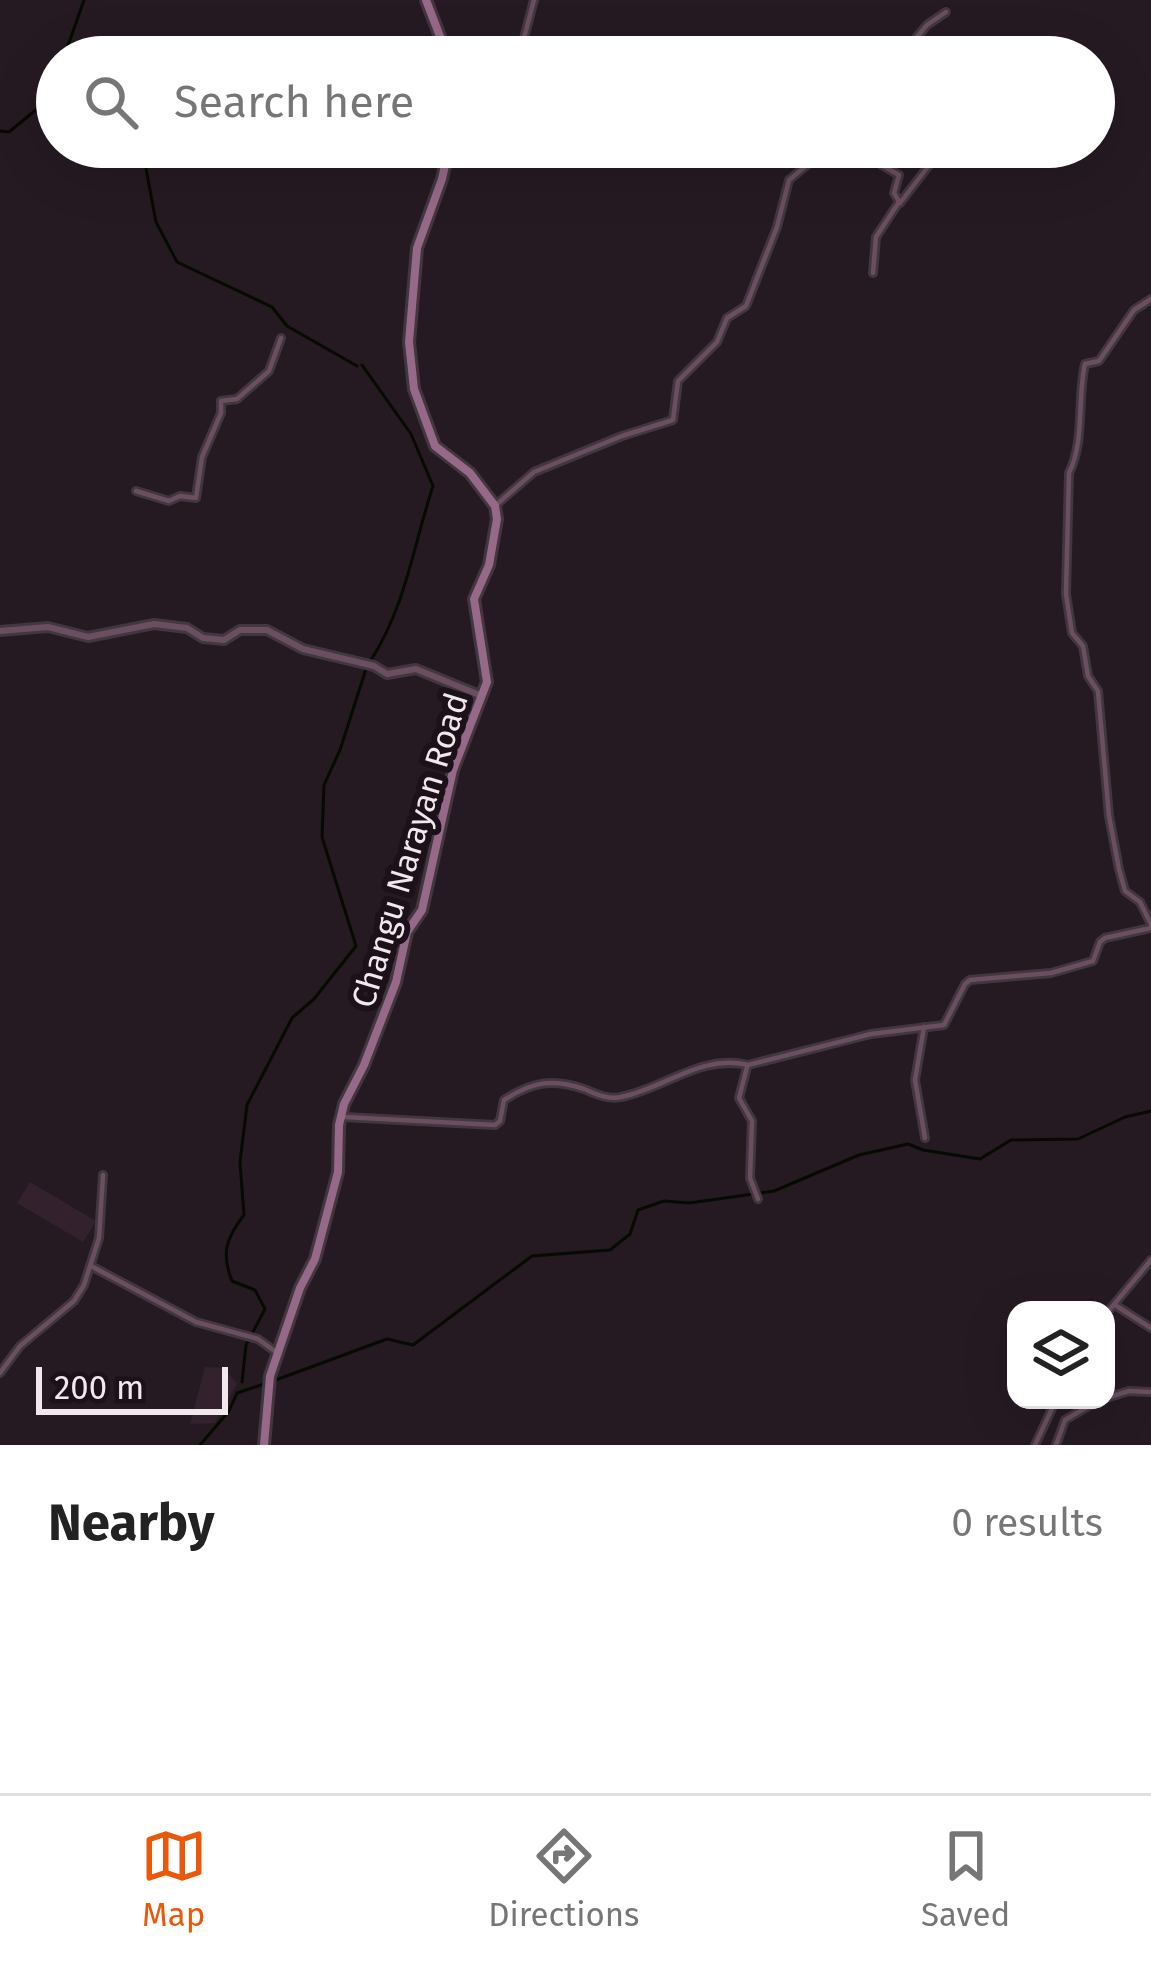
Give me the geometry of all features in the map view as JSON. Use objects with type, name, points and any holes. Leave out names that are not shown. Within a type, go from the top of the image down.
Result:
[{"type":"main road","points":[[426,0],[440,36]]},
{"type":"main road","points":[[443,168],[412,276],[409,342],[414,389],[435,446],[470,473],[495,506]]},
{"type":"main road","name":"Changu Narayan Road","points":[[264,1445],[270,1376],[321,1237],[338,1172],[341,1117],[396,982],[407,932],[422,910],[453,770],[482,696],[487,668],[477,635],[474,599],[489,565],[495,506]]},
{"type":"street","points":[[525,36],[533,0]]},
{"type":"street","points":[[918,36],[946,12]]},
{"type":"street","points":[[495,506],[534,472],[673,420],[678,381],[717,342],[727,318],[746,306],[777,227],[789,180],[804,168]]},
{"type":"street","points":[[887,168],[899,175],[894,193],[899,202]]},
{"type":"street","points":[[873,273],[877,236],[927,168]]},
{"type":"street","points":[[341,1117],[495,1125],[504,1100],[527,1085],[546,1081],[618,1098],[703,1065],[730,1061],[748,1065],[871,1034],[944,1024],[970,980],[1051,973],[1093,961],[1106,938],[1151,926],[1139,902],[1125,891],[1119,869],[1097,691],[1088,676],[1083,646],[1072,633],[1066,594],[1069,472],[1078,456],[1080,382],[1085,364],[1099,361],[1134,310],[1151,298]]},
{"type":"street","points":[[136,491],[169,501],[179,496],[196,498],[200,463],[221,413],[221,401],[237,399],[269,370],[281,338]]},
{"type":"street","points":[[0,631],[47,627],[88,637],[154,624],[224,640],[240,630],[267,630],[303,649],[374,666],[387,674],[416,669],[482,696]]},
{"type":"street","points":[[923,1027],[915,1080],[925,1138]]},
{"type":"street","points":[[748,1065],[739,1098],[752,1121],[753,1189],[758,1199]]},
{"type":"street","points":[[0,1372],[41,1325],[74,1301],[99,1238],[103,1174]]},
{"type":"street","points":[[1115,1302],[1151,1260]]},
{"type":"street","points":[[91,1266],[196,1322],[258,1339],[276,1352]]},
{"type":"street","points":[[1115,1305],[1151,1328]]},
{"type":"street","points":[[1115,1395],[1151,1392]]},
{"type":"street","points":[[1035,1445],[1052,1409]]},
{"type":"street","points":[[1056,1445],[1065,1420],[1084,1409]]},
{"type":"shaded area","points":[[30,1182],[96,1221],[83,1242],[17,1203]]},
{"type":"shaded area","points":[[205,1367],[224,1368],[237,1384],[215,1423],[190,1424]]},
{"type":"waterway","points":[[71,36],[84,0]]},
{"type":"waterway","points":[[0,131],[9,132],[36,110]]},
{"type":"waterway","points":[[146,168],[156,222],[177,262],[272,307],[287,326],[357,366]]},
{"type":"waterway","points":[[362,365],[411,434],[433,486],[401,597],[371,660]]},
{"type":"waterway","points":[[242,1382],[246,1345],[265,1309],[255,1290],[232,1281],[226,1254],[244,1215],[240,1162],[247,1105],[292,1018],[314,999],[356,946],[322,837],[324,785],[366,669]]},
{"type":"waterway","points":[[273,1381],[387,1339],[413,1345],[532,1256],[610,1250],[630,1234],[638,1210],[664,1201],[689,1203],[774,1191],[859,1155],[908,1144],[980,1159],[1011,1140],[1078,1139],[1125,1117],[1151,1111]]},
{"type":"waterway","points":[[200,1445],[229,1411],[237,1393],[264,1384]]}]
